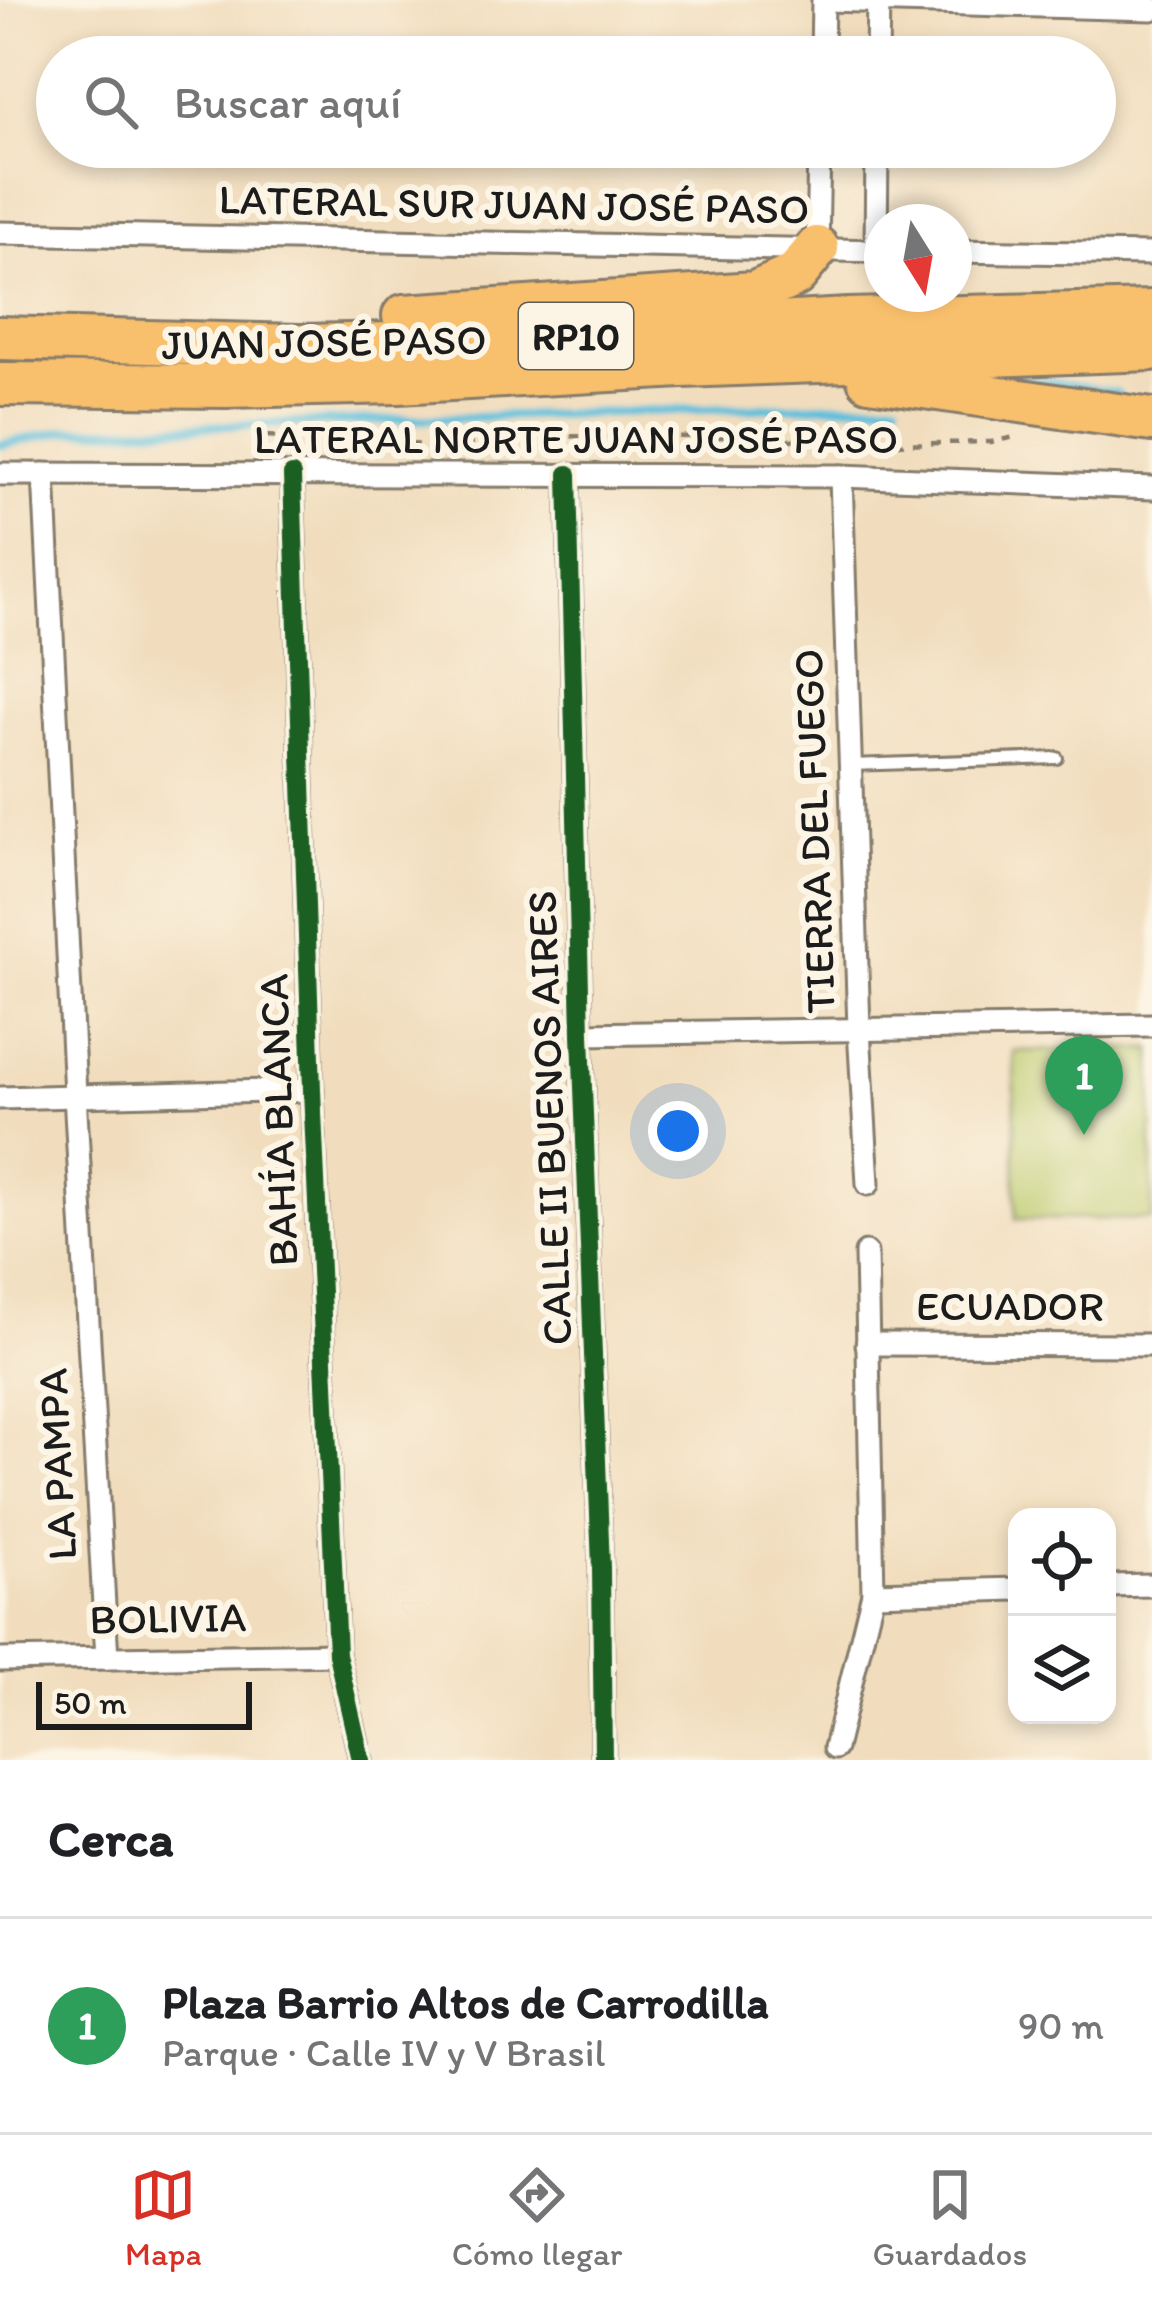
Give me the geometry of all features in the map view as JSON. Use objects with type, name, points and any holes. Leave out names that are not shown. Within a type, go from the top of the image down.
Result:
[{"type":"highway","points":[[154,344],[269,325],[755,293],[795,275],[817,248]]},
{"type":"highway","name":"JUAN JOSÉ PASO","points":[[0,338],[300,346],[444,343],[848,320],[1152,312]]},
{"type":"highway","name":"JUAN JOSÉ PASO","points":[[0,387],[398,382],[1152,349]]},
{"type":"highway","points":[[682,366],[852,377],[1152,420]]},
{"type":"street","points":[[823,36],[825,0],[1152,9]]},
{"type":"street","points":[[878,1],[878,36]]},
{"type":"street","points":[[817,248],[819,168]]},
{"type":"street","points":[[877,168],[878,204]]},
{"type":"street","name":"LATERAL SUR JUAN JOSÉ PASO","points":[[0,232],[864,250]]},
{"type":"street","points":[[972,251],[1152,254]]},
{"type":"street","name":"LATERAL NORTE JUAN JOSÉ PASO","points":[[0,474],[841,476],[1152,488]]},
{"type":"street","name":"LA PAMPA","points":[[44,474],[107,1658]]},
{"type":"street","name":"CALLE II BUENOS AIRES","points":[[568,474],[603,1760]]},
{"type":"street","name":"BAHÍA BLANCA","points":[[292,475],[337,1654],[361,1760]]},
{"type":"street","name":"TIERRA DEL FUEGO","points":[[841,476],[868,1184]]},
{"type":"street","points":[[580,1034],[1152,1025]]},
{"type":"street","points":[[0,1098],[312,1090]]},
{"type":"street","points":[[835,1748],[873,1593],[866,1252]]},
{"type":"street","name":"ECUADOR","points":[[867,1344],[1152,1345]]},
{"type":"street","points":[[1116,1586],[1152,1585]]},
{"type":"street","points":[[873,1593],[1008,1589]]},
{"type":"street","name":"BOLIVIA","points":[[0,1660],[337,1654]]},
{"type":"lane","points":[[850,765],[1057,758]]},
{"type":"path","points":[[254,475],[257,442],[264,436],[430,445],[516,436],[597,435],[910,444],[991,442],[1033,434]]},
{"type":"green space","points":[[1152,1049],[1152,1219],[1016,1219],[1014,1051]]},
{"type":"waterway","points":[[991,374],[1117,394]]},
{"type":"waterway","points":[[0,445],[63,431],[897,403]]},
{"type":"cycle path","points":[[568,474],[603,1760]]},
{"type":"cycle path","points":[[292,475],[337,1654],[361,1760]]},
{"type":"place","name":"Plaza Barrio Altos de Carrodilla","points":[[1084,1135]]}]
